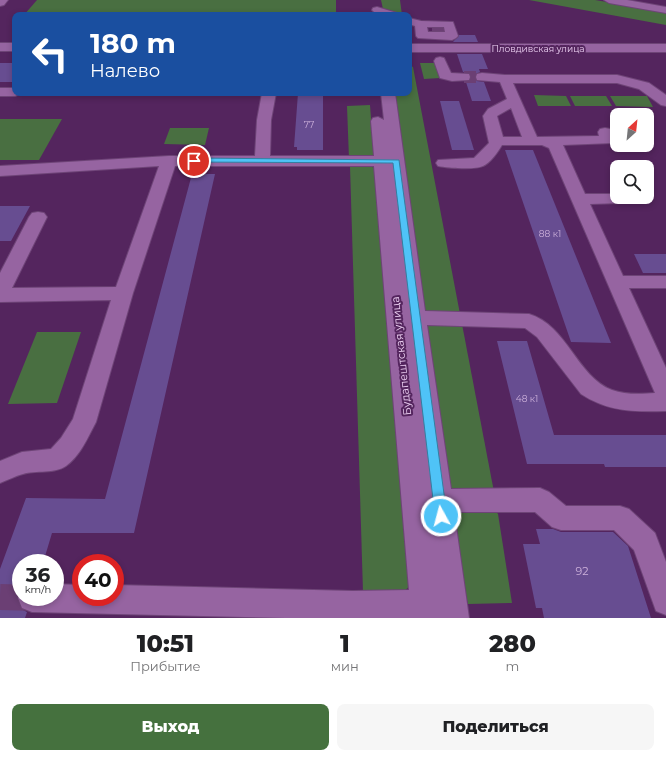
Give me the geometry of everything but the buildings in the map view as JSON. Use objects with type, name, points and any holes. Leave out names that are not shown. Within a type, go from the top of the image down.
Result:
[{"type":"street","points":[[609,0],[666,10]]},
{"type":"street","points":[[412,21],[436,29]]},
{"type":"street","points":[[0,47],[12,47]]},
{"type":"street","name":"Пловдивская улица","points":[[412,48],[666,48]]},
{"type":"street","points":[[440,62],[445,75],[452,77],[464,77]]},
{"type":"street","points":[[482,77],[505,79],[617,79],[644,86],[666,102]]},
{"type":"street","points":[[505,79],[514,100],[537,140],[555,145],[666,392]]},
{"type":"street","points":[[0,92],[12,92]]},
{"type":"street","points":[[262,161],[264,120],[268,96]]},
{"type":"street","name":"Будапештская улица","points":[[376,96],[389,161]]},
{"type":"street","name":"Будапештская улица","points":[[388,96],[389,161],[427,501],[454,618]]},
{"type":"street","points":[[444,163],[478,163],[496,144],[497,141],[490,116],[493,112],[514,100]]},
{"type":"street","points":[[497,141],[608,140],[605,132]]},
{"type":"street","points":[[0,472],[22,463],[57,458],[70,445],[84,422],[123,293],[170,160]]},
{"type":"street","points":[[0,170],[47,169],[170,160],[389,161]]},
{"type":"street","points":[[580,199],[610,199]]},
{"type":"street","points":[[0,292],[38,217]]},
{"type":"street","points":[[616,282],[666,282]]},
{"type":"street","points":[[0,296],[123,293]]},
{"type":"street","points":[[406,317],[529,321],[544,332],[589,388],[597,394],[618,402],[666,402]]},
{"type":"street","points":[[427,501],[540,500],[561,518],[620,518],[645,542],[666,601]]},
{"type":"street","name":"Будапештская улица","points":[[425,611],[427,501]]},
{"type":"street","points":[[64,601],[157,610],[353,606],[425,611]]},
{"type":"green space","points":[[37,0],[336,0],[336,12],[27,12]]},
{"type":"green space","points":[[381,0],[400,0],[402,12],[392,12],[383,9]]},
{"type":"green space","points":[[529,0],[595,0],[666,12],[666,25]]},
{"type":"green space","points":[[420,63],[436,63],[440,78],[424,79]]},
{"type":"green space","points":[[412,66],[460,314],[425,312],[394,96],[412,96]]},
{"type":"green space","points":[[534,95],[566,96],[571,106],[538,106]]},
{"type":"green space","points":[[570,96],[606,96],[612,106],[575,106]]},
{"type":"green space","points":[[610,96],[647,96],[653,107],[616,106]]},
{"type":"green space","points":[[370,105],[374,158],[349,159],[347,106]]},
{"type":"green space","points":[[0,119],[62,119],[39,160],[0,160]]},
{"type":"green space","points":[[170,128],[209,128],[205,145],[164,144]]},
{"type":"green space","points":[[350,166],[369,166],[375,168],[410,586],[402,593],[363,592]]},
{"type":"green space","points":[[427,324],[462,324],[494,492],[451,493]]},
{"type":"green space","points":[[37,332],[81,332],[57,403],[8,404]]},
{"type":"green space","points":[[493,507],[498,514],[512,603],[468,604],[462,577],[454,510]]},
{"type":"tunnel","points":[[432,31],[444,31]]},
{"type":"tunnel","points":[[464,77],[482,77]]},
{"type":"tunnel","points":[[0,597],[12,597]]},
{"type":"route","points":[[194,161],[396,161],[441,516]]}]
